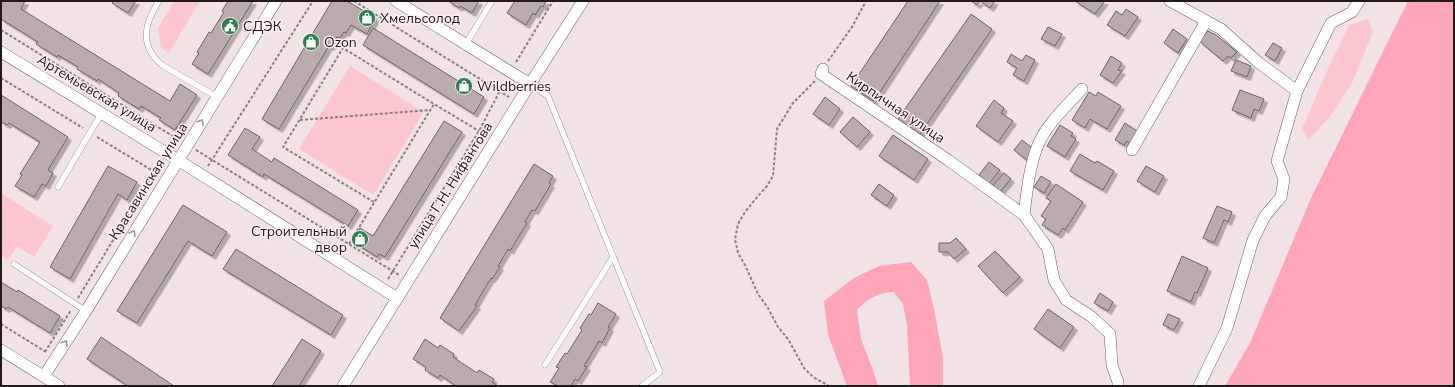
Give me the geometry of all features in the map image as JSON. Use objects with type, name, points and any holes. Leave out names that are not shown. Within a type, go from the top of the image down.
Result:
[{"type":"street","name":"Красавинская улица","points":[[44,376],[86,311],[276,1]]},
{"type":"street","points":[[396,1],[530,84]]},
{"type":"street","name":"улица Г.Н. Нифантова","points":[[343,386],[518,103],[583,1]]},
{"type":"street","points":[[1170,1],[1222,30],[1259,63],[1297,91]]},
{"type":"street","points":[[1199,386],[1227,328],[1253,240],[1265,216],[1281,197],[1284,179],[1277,161],[1297,91],[1331,23],[1352,12],[1359,1]]},
{"type":"street","points":[[1132,150],[1206,21]]},
{"type":"street","name":"Артемьевская улица","points":[[1,52],[178,160],[397,298]]},
{"type":"street","name":"Кирпичная улица","points":[[822,72],[1024,215],[1048,249],[1054,280],[1066,300],[1092,317],[1110,334],[1112,365],[1118,386]]},
{"type":"street","points":[[1024,215],[1031,167],[1038,144],[1050,125],[1082,89]]},
{"type":"street","points":[[1,350],[59,386]]},
{"type":"lane","points":[[159,1],[151,12],[146,25],[148,48],[156,60],[162,65],[217,96]]},
{"type":"lane","points":[[466,44],[492,1]]},
{"type":"lane","points":[[530,84],[548,96],[660,372],[642,386]]},
{"type":"lane","points":[[58,187],[101,114]]},
{"type":"lane","points":[[545,365],[613,256]]},
{"type":"lane","points":[[14,264],[86,311]]},
{"type":"path","points":[[202,176],[313,1]]},
{"type":"path","points":[[354,1],[518,103]]},
{"type":"path","points":[[382,288],[479,131],[499,90],[553,1]]},
{"type":"path","points":[[829,386],[813,377],[804,368],[788,339],[778,327],[768,308],[758,294],[738,253],[735,239],[738,224],[745,212],[767,186],[773,176],[775,166],[776,129],[792,103],[812,82],[819,78],[852,27],[866,1]]},
{"type":"path","points":[[1,30],[408,281]]},
{"type":"path","points":[[374,202],[283,147],[343,48],[479,131]]},
{"type":"path","points":[[349,244],[434,104]]},
{"type":"path","points":[[300,120],[430,110]]},
{"type":"path","points":[[45,352],[166,153]]},
{"type":"path","points":[[1,324],[56,358]]},
{"type":"shaded area","points":[[174,1],[200,1],[169,53],[161,48],[158,28]]},
{"type":"shaded area","points":[[1408,1],[1454,1],[1454,386],[1225,386],[1250,343],[1311,198]]},
{"type":"shaded area","points":[[1368,19],[1373,32],[1352,83],[1329,118],[1308,140],[1302,129],[1349,25]]},
{"type":"shaded area","points":[[350,66],[424,112],[373,195],[299,149]]},
{"type":"shaded area","points":[[1,193],[53,226],[34,257],[17,246],[8,260],[1,255]]},
{"type":"shaded area","points":[[911,262],[927,280],[943,358],[943,386],[910,386],[907,325],[903,304],[894,292],[874,297],[865,302],[857,310],[861,339],[878,386],[847,386],[828,335],[824,301],[854,278],[879,266]]},
{"type":"building","points":[[1,1],[25,1],[21,9],[170,101],[180,84],[197,95],[175,130],[159,120],[161,118],[141,106],[139,109],[118,96],[119,93],[98,79],[97,81],[58,55],[57,57],[36,44],[38,42],[1,19]]},
{"type":"building","points":[[114,1],[136,1],[128,13],[112,3]]},
{"type":"building","points":[[228,1],[253,1],[208,74],[192,64],[199,53],[197,52],[209,32],[211,33],[224,12],[222,11]]},
{"type":"building","points":[[332,1],[347,1],[376,18],[367,34],[351,25],[346,33],[344,32],[340,38],[337,37],[331,47],[329,46],[279,129],[262,119]]},
{"type":"building","points":[[448,1],[479,1],[472,13],[460,6],[459,8]]},
{"type":"building","points":[[515,1],[546,1],[543,7],[541,6],[535,15],[533,13],[526,25],[507,13]]},
{"type":"building","points":[[908,1],[940,1],[874,101],[851,86]]},
{"type":"building","points":[[971,1],[980,1],[977,5]]},
{"type":"building","points":[[980,1],[995,1],[990,8]]},
{"type":"building","points":[[1075,1],[1105,1],[1095,14]]},
{"type":"building","points":[[1126,9],[1138,17],[1125,36],[1107,25],[1116,11],[1122,15]]},
{"type":"building","points":[[971,14],[992,29],[920,134],[898,119]]},
{"type":"building","points":[[1048,27],[1062,34],[1055,46],[1041,39]]},
{"type":"building","points":[[373,28],[484,97],[474,114],[363,45]]},
{"type":"building","points":[[1173,29],[1187,39],[1178,53],[1164,43]]},
{"type":"building","points":[[1208,31],[1216,35],[1237,52],[1231,58],[1228,56],[1223,61],[1199,41]]},
{"type":"building","points":[[1273,43],[1282,48],[1275,61],[1265,55]]},
{"type":"building","points":[[1011,54],[1022,61],[1026,55],[1035,60],[1024,81],[1013,75],[1017,68],[1007,62]]},
{"type":"building","points":[[1111,56],[1122,63],[1118,70],[1122,71],[1113,83],[1100,75]]},
{"type":"building","points":[[1236,60],[1251,66],[1247,77],[1231,71]]},
{"type":"building","points":[[1240,90],[1264,99],[1259,111],[1254,109],[1251,118],[1232,110]]},
{"type":"building","points":[[1089,92],[1096,96],[1098,92],[1121,106],[1107,129],[1090,119],[1085,128],[1072,120]]},
{"type":"building","points":[[1,95],[68,137],[48,170],[53,173],[46,186],[42,184],[34,197],[15,186],[22,175],[20,174],[40,142],[9,123],[7,125],[1,122]]},
{"type":"building","points":[[825,97],[840,109],[829,125],[813,114]]},
{"type":"building","points":[[994,100],[1004,108],[1001,113],[1013,121],[998,142],[976,126]]},
{"type":"building","points":[[853,117],[870,132],[857,147],[840,132]]},
{"type":"building","points":[[444,121],[462,132],[385,257],[379,254],[377,257],[352,241],[360,228],[373,236]]},
{"type":"building","points":[[1125,123],[1137,131],[1130,144],[1127,141],[1124,145],[1115,140]]},
{"type":"building","points":[[1060,125],[1073,133],[1071,136],[1076,139],[1065,157],[1047,146]]},
{"type":"building","points":[[245,128],[260,137],[252,149],[272,162],[274,158],[358,210],[348,226],[264,174],[263,177],[228,155]]},
{"type":"building","points":[[893,135],[928,159],[914,180],[879,156]]},
{"type":"building","points":[[1022,140],[1036,151],[1028,161],[1014,150]]},
{"type":"building","points":[[1080,154],[1095,163],[1097,161],[1114,171],[1103,190],[1070,171]]},
{"type":"building","points":[[989,162],[1000,170],[989,184],[979,175]]},
{"type":"building","points":[[534,164],[553,176],[549,183],[551,184],[535,211],[532,210],[525,222],[527,223],[510,251],[508,249],[498,266],[500,267],[492,279],[491,278],[475,305],[477,306],[459,331],[440,318]]},
{"type":"building","points":[[108,166],[137,182],[127,200],[118,194],[70,279],[50,267]]},
{"type":"building","points":[[1146,166],[1164,176],[1155,192],[1137,181]]},
{"type":"building","points":[[1004,173],[1011,179],[1000,192],[993,185]]},
{"type":"building","points":[[1041,176],[1051,182],[1044,193],[1034,187]]},
{"type":"building","points":[[879,184],[894,195],[887,206],[871,195]]},
{"type":"building","points":[[1056,184],[1083,202],[1065,230],[1063,228],[1058,235],[1042,225],[1046,219],[1041,216],[1051,201],[1046,198]]},
{"type":"building","points":[[183,205],[227,232],[212,256],[188,241],[137,323],[117,311]]},
{"type":"building","points":[[1217,206],[1232,212],[1228,222],[1224,220],[1214,243],[1203,238]]},
{"type":"building","points":[[956,238],[966,249],[954,259],[948,252],[939,252],[939,243],[950,243]]},
{"type":"building","points":[[236,249],[343,315],[331,335],[223,269]]},
{"type":"building","points":[[995,251],[1020,277],[1003,293],[978,266]]},
{"type":"building","points":[[1182,256],[1208,268],[1197,293],[1195,292],[1191,302],[1167,291]]},
{"type":"building","points":[[1,282],[17,292],[18,290],[60,316],[50,333],[8,307],[6,309],[1,306]]},
{"type":"building","points":[[1100,293],[1113,302],[1108,311],[1094,303]]},
{"type":"building","points":[[598,303],[616,314],[608,327],[610,328],[602,343],[599,341],[584,366],[587,367],[578,381],[575,379],[571,386],[558,386],[550,382],[559,368],[556,367],[565,353],[567,354],[582,330],[580,328],[589,314],[591,315]]},
{"type":"building","points":[[1048,309],[1074,327],[1060,348],[1034,329]]},
{"type":"building","points":[[1168,314],[1180,319],[1174,330],[1163,325]]},
{"type":"building","points":[[101,337],[174,386],[128,386],[87,359]]},
{"type":"building","points":[[302,339],[321,351],[299,386],[272,386]]},
{"type":"building","points":[[425,339],[438,348],[440,345],[454,354],[453,357],[477,373],[479,370],[494,379],[492,382],[498,386],[456,386],[440,375],[438,378],[425,370],[426,367],[413,359]]},
{"type":"place","name":"Хмельсолод","points":[[367,18]]},
{"type":"place","name":"СДЭК","points":[[230,26]]},
{"type":"place","name":"Ozon","points":[[311,42]]},
{"type":"place","name":"Wildberries","points":[[464,86]]},
{"type":"place","name":"Строительный двор","points":[[360,239]]}]
